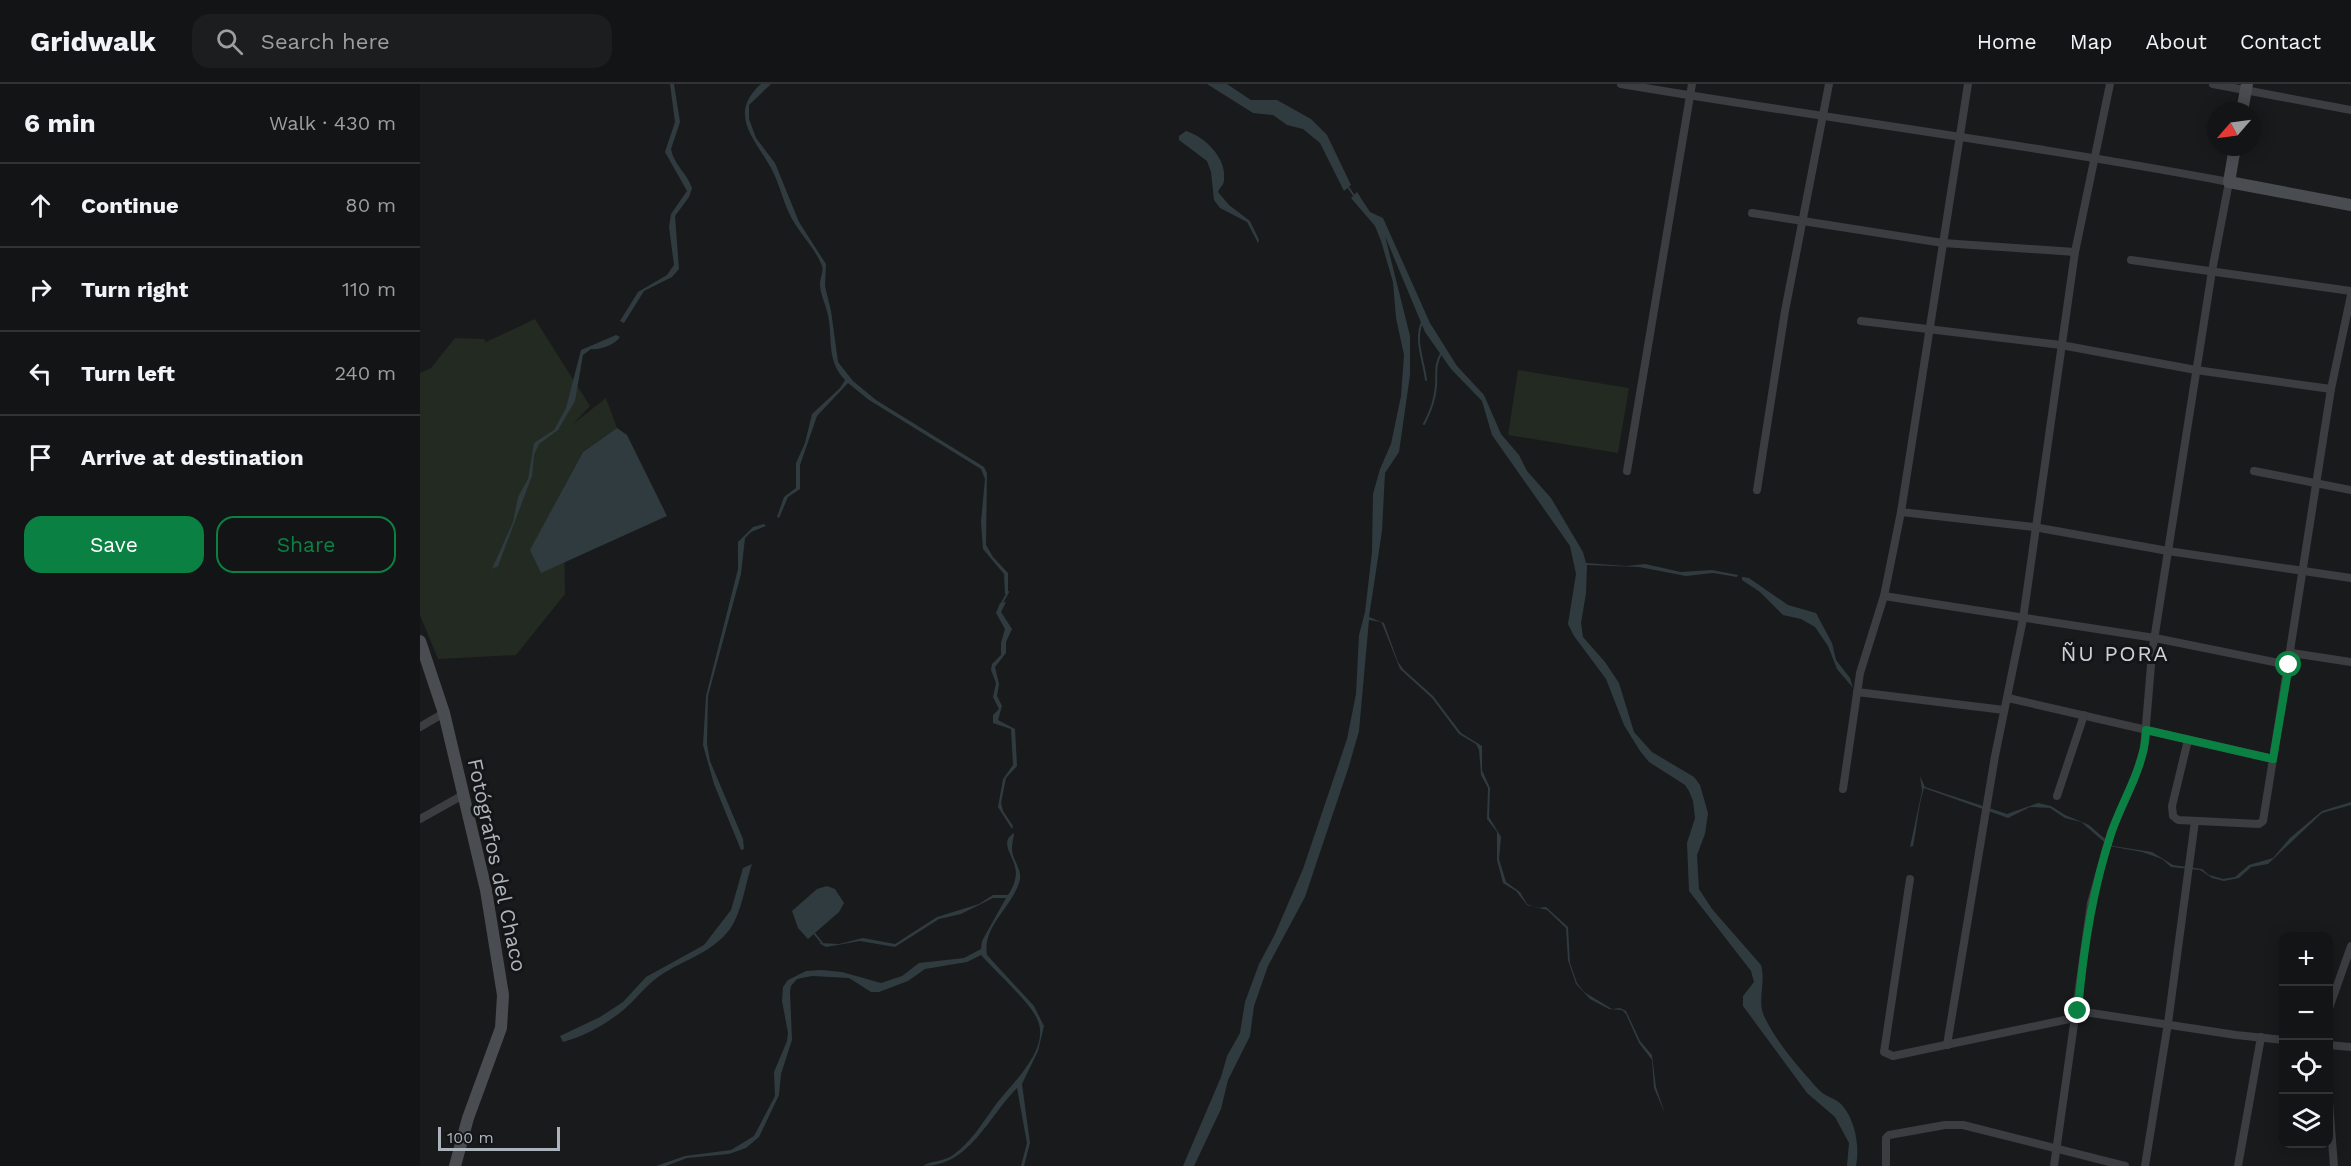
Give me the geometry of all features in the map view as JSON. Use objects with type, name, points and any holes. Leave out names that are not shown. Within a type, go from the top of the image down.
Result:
[{"type":"street","points":[[1621,84],[1822,117],[2096,157],[2351,205]]},
{"type":"street","points":[[1627,471],[1692,84]]},
{"type":"street","points":[[1757,489],[1768,405],[1829,84]]},
{"type":"street","points":[[1843,789],[1857,692],[1884,596],[1901,512],[1968,84]]},
{"type":"street","points":[[1947,1044],[2004,710],[2023,619],[2034,527],[2075,252],[2110,84]]},
{"type":"street","points":[[2214,84],[2246,86],[2351,110]]},
{"type":"street","points":[[2243,102],[2246,86]]},
{"type":"street","points":[[2054,1166],[2091,903],[2112,832],[2141,759],[2146,730],[2145,709],[2154,638],[2212,271],[2233,156]]},
{"type":"street","points":[[1752,213],[1802,223],[1943,243],[2075,252]]},
{"type":"street","points":[[2131,260],[2351,293],[2331,389],[2292,653],[2263,821],[2259,824],[2178,820],[2172,811],[2188,740]]},
{"type":"street","points":[[1861,321],[2061,345],[2196,370],[2331,389]]},
{"type":"street","points":[[2254,471],[2351,490]]},
{"type":"street","points":[[1901,512],[2034,527],[2168,551],[2303,569],[2351,578]]},
{"type":"street","points":[[1884,596],[2154,638],[2289,665]]},
{"type":"street","name":"Fotógrafos del Chaco","points":[[420,640],[444,712],[495,934],[503,1019],[468,1118],[455,1166]]},
{"type":"street","points":[[2292,653],[2351,662]]},
{"type":"street","points":[[1857,692],[2004,710]]},
{"type":"street","points":[[2008,698],[2273,759]]},
{"type":"street","points":[[420,727],[444,712]]},
{"type":"street","points":[[2056,796],[2084,716]]},
{"type":"street","points":[[420,819],[463,795]]},
{"type":"street","points":[[2145,1166],[2168,1023],[2195,821]]},
{"type":"street","points":[[1910,879],[1884,1052],[1893,1056],[2076,1014],[2168,1023],[2279,1039]]},
{"type":"street","points":[[2333,997],[2351,946]]},
{"type":"street","points":[[2238,1166],[2261,1037]]},
{"type":"street","points":[[2333,1045],[2351,1047]]},
{"type":"street","points":[[2328,1094],[2334,1166]]},
{"type":"street","points":[[1886,1166],[1889,1135],[1946,1125],[1963,1125],[2125,1166]]},
{"type":"shaded area","points":[[670,84],[674,84],[680,122],[671,149],[692,188],[689,197],[675,216],[679,269],[672,277],[644,291],[624,323],[620,321],[638,292],[667,275],[674,265],[669,227],[671,214],[687,191],[665,152],[675,122]]},
{"type":"shaded area","points":[[761,84],[771,84],[749,105],[749,119],[756,138],[775,163],[799,222],[826,264],[825,286],[838,362],[853,381],[876,400],[984,467],[987,473],[986,545],[993,557],[1008,573],[1008,594],[1005,594],[1004,574],[983,549],[981,522],[985,479],[981,469],[869,400],[848,383],[817,416],[800,465],[800,489],[788,497],[779,518],[777,517],[784,497],[796,488],[796,463],[805,443],[812,414],[840,388],[845,380],[835,365],[831,349],[828,315],[820,288],[822,266],[816,253],[792,219],[774,174],[747,126],[746,106],[751,95]]},
{"type":"shaded area","points":[[1207,84],[1227,84],[1251,100],[1277,100],[1311,119],[1327,135],[1351,185],[1344,191],[1320,143],[1303,129],[1287,125],[1273,115],[1253,113]]},
{"type":"shaded area","points":[[1186,131],[1207,143],[1218,156],[1224,172],[1224,180],[1218,192],[1229,205],[1250,221],[1259,240],[1258,243],[1247,222],[1220,208],[1214,200],[1211,172],[1207,161],[1179,140],[1179,136]]},
{"type":"shaded area","points":[[1357,192],[1370,212],[1383,218],[1430,323],[1457,366],[1484,395],[1501,434],[1519,455],[1527,471],[1551,498],[1583,552],[1586,563],[1626,566],[1645,564],[1681,572],[1712,570],[1738,575],[1737,577],[1713,573],[1686,576],[1639,567],[1587,565],[1586,593],[1581,623],[1583,637],[1605,662],[1619,683],[1634,732],[1652,752],[1694,777],[1700,785],[1708,813],[1705,834],[1697,855],[1699,889],[1712,909],[1761,965],[1762,1010],[1775,1036],[1819,1090],[1840,1103],[1850,1118],[1857,1150],[1856,1166],[1847,1166],[1849,1143],[1835,1117],[1807,1093],[1743,1006],[1743,996],[1754,982],[1751,971],[1689,891],[1687,843],[1695,818],[1689,791],[1685,785],[1649,762],[1640,751],[1624,725],[1606,679],[1574,636],[1568,624],[1576,574],[1570,546],[1492,435],[1482,401],[1451,369],[1425,332],[1385,236],[1410,336],[1410,375],[1399,452],[1385,473],[1382,531],[1369,617],[1384,623],[1398,662],[1404,670],[1433,696],[1461,733],[1482,746],[1482,770],[1490,788],[1489,817],[1501,837],[1499,859],[1506,882],[1520,892],[1527,904],[1534,907],[1527,905],[1516,891],[1503,883],[1497,860],[1497,832],[1487,819],[1488,788],[1481,775],[1479,750],[1476,744],[1459,734],[1432,698],[1400,669],[1381,622],[1369,620],[1359,731],[1305,897],[1268,966],[1254,1006],[1250,1036],[1228,1080],[1221,1109],[1194,1166],[1183,1166],[1221,1077],[1227,1056],[1240,1033],[1245,1002],[1259,964],[1275,934],[1303,869],[1347,739],[1356,694],[1359,635],[1365,612],[1372,552],[1373,494],[1380,469],[1391,444],[1401,396],[1404,355],[1396,318],[1393,282],[1375,226],[1351,198]]},
{"type":"shaded area","points":[[535,319],[590,406],[573,424],[606,398],[617,428],[583,452],[563,489],[565,594],[516,655],[438,659],[420,615],[420,373],[431,368],[455,338],[484,339],[486,342]]},
{"type":"shaded area","points":[[616,335],[620,337],[611,345],[591,349],[583,355],[575,401],[558,430],[539,444],[534,455],[532,476],[498,566],[492,569],[513,522],[518,497],[528,479],[534,443],[554,430],[566,408],[581,350]]},
{"type":"shaded area","points":[[1518,370],[1629,388],[1618,453],[1508,435]]},
{"type":"shaded area","points":[[617,428],[627,435],[667,516],[541,573],[530,550],[583,452]]},
{"type":"shaded area","points":[[764,524],[766,526],[751,532],[745,538],[741,574],[708,696],[707,744],[710,761],[743,839],[744,849],[741,850],[714,784],[703,745],[706,696],[738,569],[738,542],[753,527]]},
{"type":"shaded area","points":[[1742,577],[1749,578],[1788,605],[1816,613],[1832,643],[1836,660],[1850,678],[1853,688],[1837,669],[1828,646],[1815,627],[1801,619],[1783,615],[1760,592],[1742,580]]},
{"type":"shaded area","points":[[1006,602],[1001,612],[1012,629],[1006,642],[1006,653],[995,667],[999,684],[997,696],[1002,706],[998,720],[1015,729],[1017,766],[1006,778],[1001,803],[1003,811],[1013,826],[1012,829],[998,807],[1003,779],[1013,765],[1011,729],[993,723],[993,715],[999,709],[993,697],[996,683],[991,670],[992,664],[1001,655],[1001,643],[1005,629],[996,613],[1000,603]]},
{"type":"shaded area","points":[[1920,776],[1925,787],[2007,814],[2038,803],[2051,806],[2089,825],[2113,846],[2152,852],[2173,865],[2202,869],[2209,875],[2223,879],[2235,877],[2249,865],[2273,858],[2290,838],[2322,811],[2351,802],[2351,805],[2322,813],[2268,864],[2251,867],[2239,878],[2224,881],[2212,878],[2200,870],[2171,867],[2162,859],[2142,852],[2109,846],[2081,822],[2065,818],[2050,808],[2030,807],[2008,818],[1924,788],[1913,846],[1910,847],[1922,791]]},
{"type":"shaded area","points":[[1014,833],[1012,852],[1020,873],[1019,883],[989,935],[987,955],[1034,1006],[1044,1026],[1038,1051],[1022,1084],[1030,1143],[1024,1166],[1021,1166],[1027,1143],[1017,1088],[966,1149],[939,1164],[923,1166],[949,1157],[965,1145],[1026,1067],[1038,1044],[1040,1032],[1034,1014],[981,955],[967,962],[925,969],[908,981],[879,992],[871,992],[849,978],[812,976],[797,979],[790,991],[792,1040],[781,1074],[779,1095],[759,1137],[746,1148],[729,1154],[687,1158],[666,1166],[656,1166],[685,1156],[731,1150],[754,1136],[775,1096],[774,1072],[787,1041],[788,1033],[782,1001],[783,987],[788,980],[806,971],[821,970],[842,972],[881,983],[902,976],[919,963],[964,958],[981,949],[982,941],[1006,898],[993,898],[961,914],[939,919],[895,947],[860,941],[826,947],[819,943],[839,944],[863,938],[895,944],[937,917],[979,904],[993,895],[1008,895],[1016,874],[1007,845]]},
{"type":"shaded area","points":[[752,864],[738,915],[723,937],[707,950],[657,978],[608,1021],[590,1032],[563,1042],[560,1036],[600,1017],[623,1002],[646,977],[704,945],[731,910],[743,868]]},
{"type":"shaded area","points":[[827,886],[835,889],[844,903],[839,912],[808,939],[798,928],[792,911],[817,889]]},
{"type":"shaded area","points":[[1546,907],[1568,927],[1570,963],[1577,983],[1584,992],[1612,1009],[1620,1008],[1626,1011],[1640,1041],[1652,1055],[1656,1087],[1665,1114],[1654,1088],[1652,1060],[1639,1043],[1626,1014],[1622,1010],[1609,1009],[1590,999],[1576,984],[1568,960],[1566,928],[1547,910],[1538,908]]},
{"type":"waterway","points":[[1348,187],[1355,197]]},
{"type":"waterway","points":[[1422,322],[1419,344],[1426,380]]},
{"type":"waterway","points":[[1424,424],[1433,400],[1437,365],[1442,352]]},
{"type":"waterway","points":[[1002,603],[1008,592]]},
{"type":"waterway","points":[[814,933],[822,943]]},
{"type":"district","name":"ÑU PORA","points":[[2115,653]]},
{"type":"route","points":[[2078,1011],[2091,903],[2104,855],[2144,749],[2146,730],[2273,759],[2289,665]]}]
